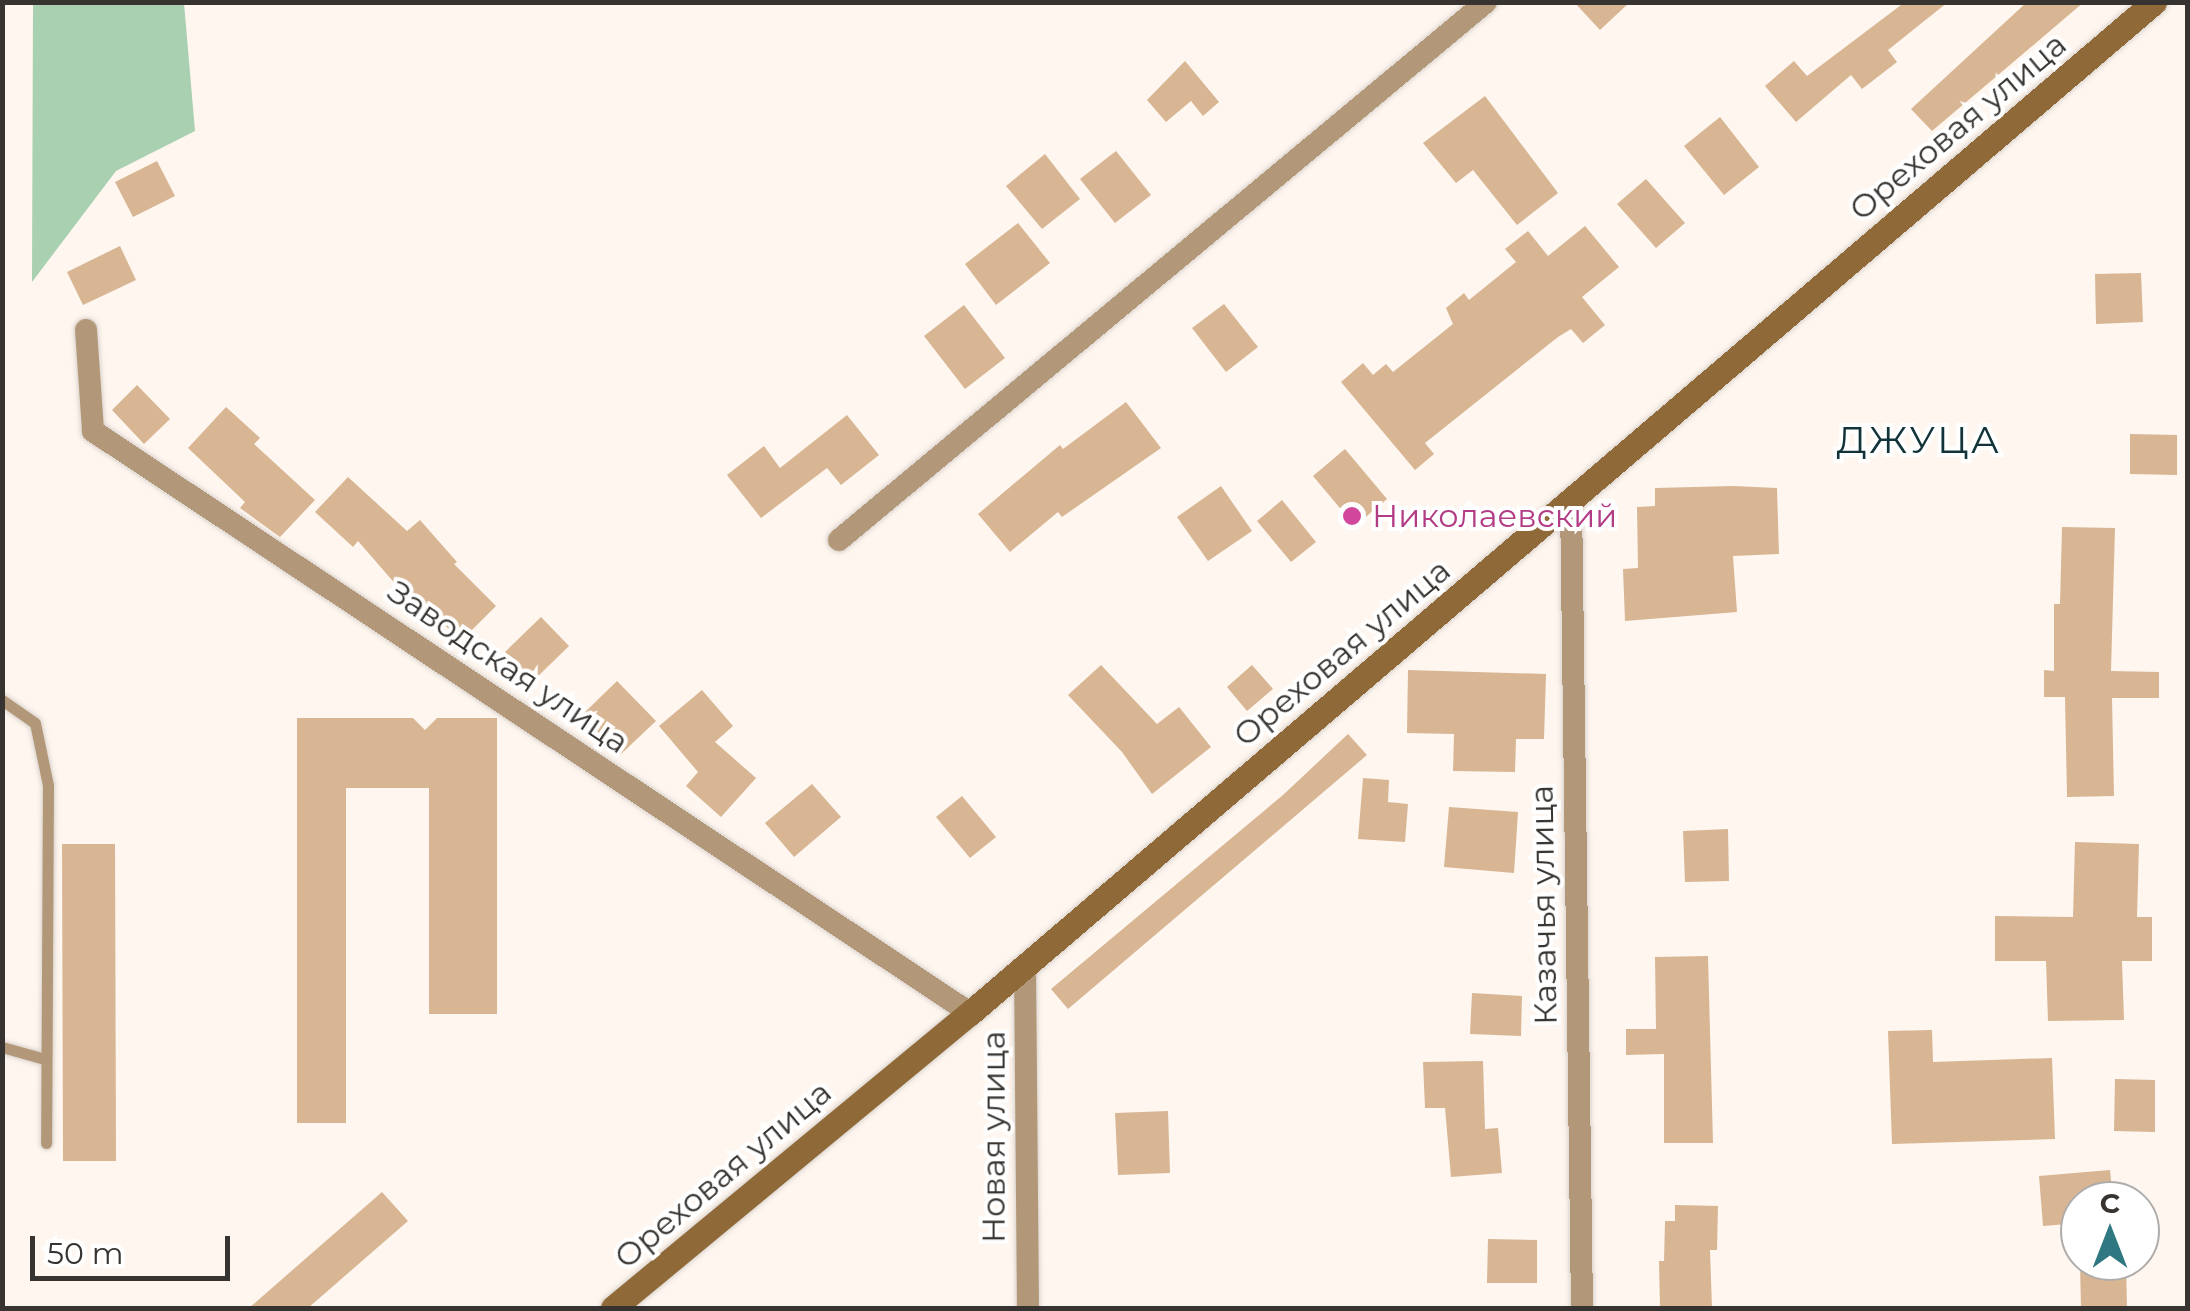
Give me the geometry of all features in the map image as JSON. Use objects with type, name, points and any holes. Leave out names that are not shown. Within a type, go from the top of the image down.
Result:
[{"type":"main road","name":"Ореховая улица","points":[[613,1308],[1025,966],[2154,2]]},
{"type":"street","points":[[839,540],[1486,2]]},
{"type":"street","name":"Заводская улица","points":[[86,330],[93,431],[970,1012]]},
{"type":"street","name":"Казачья улица","points":[[1570,500],[1582,1308]]},
{"type":"street","name":"Новая улица","points":[[1025,966],[1028,1308]]},
{"type":"lane","points":[[2,700],[36,724],[48,785],[46,1143]]},
{"type":"lane","points":[[2,1047],[45,1059]]},
{"type":"green space","points":[[33,3],[184,3],[195,131],[116,171],[32,282]]},
{"type":"building","points":[[1574,2],[1630,2],[1600,30]]},
{"type":"building","points":[[1905,2],[1948,2],[1888,50],[1897,62],[1862,89],[1851,75],[1796,122],[1765,86],[1794,61],[1807,76]]},
{"type":"building","points":[[2027,2],[2084,2],[1932,131],[1911,109]]},
{"type":"building","points":[[1185,61],[1219,102],[1203,116],[1191,101],[1166,122],[1147,100]]},
{"type":"building","points":[[1485,96],[1558,193],[1517,225],[1473,170],[1456,183],[1423,143]]},
{"type":"building","points":[[1720,117],[1759,167],[1724,195],[1684,146]]},
{"type":"building","points":[[1116,151],[1151,195],[1115,223],[1080,179]]},
{"type":"building","points":[[1045,154],[1080,199],[1042,229],[1006,186]]},
{"type":"building","points":[[157,161],[175,196],[133,217],[115,182]]},
{"type":"building","points":[[1646,179],[1685,223],[1656,248],[1617,204]]},
{"type":"building","points":[[1018,223],[1050,263],[996,305],[965,264]]},
{"type":"building","points":[[1585,226],[1619,267],[1582,297],[1605,325],[1583,343],[1571,329],[1558,337],[1425,443],[1434,454],[1415,470],[1341,382],[1363,363],[1373,375],[1386,364],[1393,372],[1453,324],[1446,308],[1464,293],[1469,300],[1516,262],[1505,249],[1528,231],[1548,256]]},
{"type":"building","points":[[120,246],[136,280],[83,305],[67,272]]},
{"type":"building","points":[[2141,273],[2143,322],[2096,324],[2095,274]]},
{"type":"building","points":[[1224,304],[1258,347],[1226,372],[1192,328]]},
{"type":"building","points":[[964,305],[1005,358],[965,389],[924,336]]},
{"type":"building","points":[[137,385],[170,419],[144,444],[112,410]]},
{"type":"building","points":[[1126,402],[1161,448],[1062,517],[1058,512],[1010,552],[978,514],[1060,445],[1063,449]]},
{"type":"building","points":[[226,407],[260,438],[254,444],[315,500],[280,537],[240,508],[245,502],[188,448]]},
{"type":"building","points":[[847,415],[879,455],[841,485],[827,468],[761,518],[727,475],[764,446],[780,468]]},
{"type":"building","points":[[2130,434],[2177,435],[2177,475],[2130,474]]},
{"type":"building","points":[[1345,449],[1387,499],[1355,526],[1313,476]]},
{"type":"building","points":[[348,477],[407,531],[420,520],[457,562],[454,564],[496,606],[461,641],[416,597],[411,602],[358,541],[353,547],[315,512]]},
{"type":"building","points":[[1221,486],[1252,531],[1208,561],[1177,517]]},
{"type":"building","points":[[1655,488],[1777,488],[1779,554],[1733,556],[1737,612],[1625,621],[1623,569],[1638,568],[1637,507],[1655,506]]},
{"type":"building","points":[[1282,500],[1316,542],[1291,562],[1257,521]]},
{"type":"building","points":[[2062,527],[2115,528],[2111,671],[2159,672],[2159,698],[2112,698],[2114,796],[2067,797],[2065,697],[2044,697],[2044,670],[2054,671],[2054,604],[2060,604]]},
{"type":"building","points":[[541,617],[569,646],[533,681],[505,652]]},
{"type":"building","points":[[1101,665],[1157,724],[1179,707],[1211,747],[1152,794],[1122,752],[1068,695]]},
{"type":"building","points":[[1252,665],[1273,689],[1247,711],[1227,687]]},
{"type":"building","points":[[1408,670],[1546,674],[1544,739],[1516,739],[1515,772],[1453,771],[1454,734],[1407,733]]},
{"type":"building","points":[[617,681],[656,721],[620,755],[582,715]]},
{"type":"building","points":[[702,690],[733,726],[715,742],[756,778],[721,817],[686,786],[698,772],[659,726]]},
{"type":"building","points":[[297,718],[413,718],[425,730],[437,718],[497,718],[497,1014],[429,1014],[429,788],[346,788],[346,1123],[297,1123]]},
{"type":"building","points":[[1348,734],[1367,755],[1068,1009],[1051,989],[1283,795]]},
{"type":"building","points":[[1363,778],[1389,780],[1388,802],[1408,804],[1405,842],[1358,839]]},
{"type":"building","points":[[812,784],[841,817],[794,857],[765,823]]},
{"type":"building","points":[[962,796],[996,837],[970,858],[936,817]]},
{"type":"building","points":[[1449,807],[1518,812],[1514,873],[1444,867]]},
{"type":"building","points":[[1728,829],[1729,881],[1685,882],[1683,831]]},
{"type":"building","points":[[2075,842],[2139,844],[2137,917],[2152,917],[2152,961],[2122,961],[2124,1020],[2048,1021],[2046,961],[1995,961],[1995,916],[2073,917]]},
{"type":"building","points":[[62,844],[115,844],[116,1161],[63,1161]]},
{"type":"building","points":[[1708,956],[1713,1143],[1664,1143],[1664,1054],[1626,1055],[1626,1029],[1656,1029],[1655,957]]},
{"type":"building","points":[[1472,993],[1522,996],[1521,1036],[1470,1034]]},
{"type":"building","points":[[1932,1030],[1933,1062],[2052,1058],[2055,1139],[1892,1144],[1888,1031]]},
{"type":"building","points":[[1483,1061],[1485,1129],[1498,1128],[1502,1173],[1451,1177],[1445,1108],[1425,1108],[1423,1062]]},
{"type":"building","points":[[2115,1079],[2155,1080],[2155,1132],[2114,1131]]},
{"type":"building","points":[[1168,1111],[1170,1173],[1118,1175],[1115,1113]]},
{"type":"building","points":[[2110,1170],[2111,1181],[2060,1181],[2060,1225],[2043,1226],[2039,1176]]},
{"type":"building","points":[[382,1192],[408,1221],[308,1308],[249,1308]]},
{"type":"building","points":[[1675,1205],[1718,1206],[1717,1250],[1710,1250],[1712,1308],[1660,1308],[1659,1261],[1664,1261],[1665,1221],[1675,1221]]},
{"type":"building","points":[[1488,1239],[1537,1240],[1537,1283],[1487,1283]]},
{"type":"building","points":[[2080,1281],[2126,1281],[2127,1308],[2081,1308]]},
{"type":"place","name":"Николаевский","points":[[1352,516]]},
{"type":"district","name":"ДЖУЦА","points":[[1919,440]]}]
